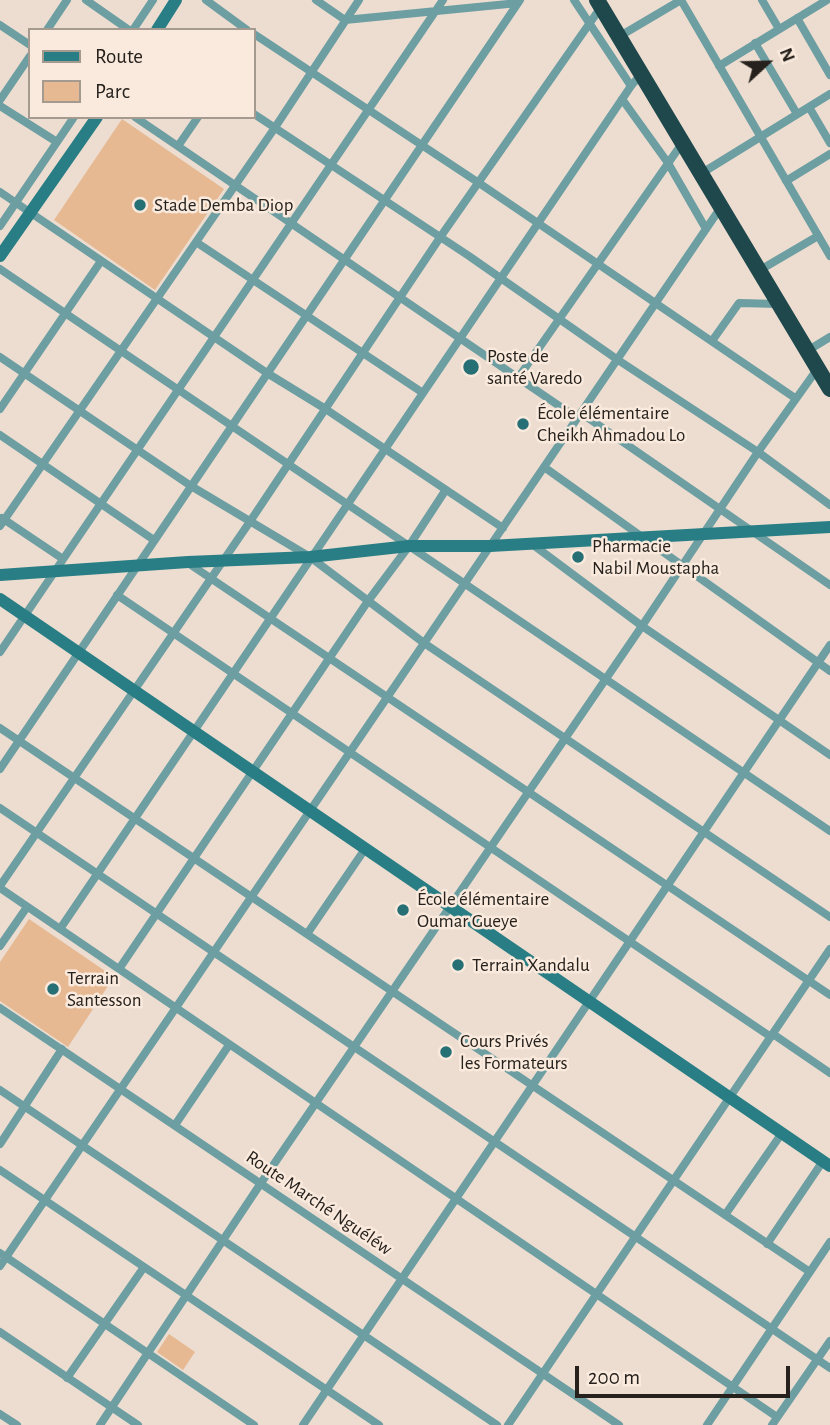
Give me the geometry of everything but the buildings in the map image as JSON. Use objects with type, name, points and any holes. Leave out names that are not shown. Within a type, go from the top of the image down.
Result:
[{"type":"highway","points":[[599,4],[830,388]]},
{"type":"main road","points":[[158,28],[176,0]]},
{"type":"main road","points":[[0,256],[96,119]]},
{"type":"main road","points":[[0,575],[188,562],[310,558],[408,546],[490,546],[830,527]]},
{"type":"main road","points":[[0,599],[827,1163]]},
{"type":"street","points":[[48,28],[68,0]]},
{"type":"street","points":[[86,0],[128,28]]},
{"type":"street","points":[[132,28],[153,0]]},
{"type":"street","points":[[206,0],[244,28]]},
{"type":"street","points":[[316,0],[345,20],[519,1]]},
{"type":"street","points":[[63,559],[1,520],[274,129],[359,0]]},
{"type":"street","points":[[0,652],[443,0]]},
{"type":"street","points":[[574,0],[631,86]]},
{"type":"street","points":[[620,36],[681,0],[818,236],[827,244],[830,256]]},
{"type":"street","points":[[762,0],[779,29]]},
{"type":"street","points":[[719,66],[827,0]]},
{"type":"street","points":[[0,769],[519,1]]},
{"type":"street","points":[[599,4],[589,25],[441,236],[324,408],[250,523],[132,690],[0,887],[732,1387],[775,1421],[830,1341]]},
{"type":"street","points":[[797,18],[830,75]]},
{"type":"street","points":[[0,25],[28,44]]},
{"type":"street","points":[[256,36],[369,109],[795,398]]},
{"type":"street","points":[[755,43],[797,114]]},
{"type":"street","points":[[0,100],[28,58]]},
{"type":"street","points":[[60,929],[622,99],[642,74]]},
{"type":"street","points":[[702,173],[830,94]]},
{"type":"street","points":[[622,99],[668,163],[706,229]]},
{"type":"street","points":[[0,106],[57,142]]},
{"type":"street","points":[[808,107],[830,143]]},
{"type":"street","points":[[256,116],[441,236],[618,360],[758,452],[830,505]]},
{"type":"street","points":[[0,226],[73,119]]},
{"type":"street","points":[[138,119],[460,339],[720,508],[830,585]]},
{"type":"street","points":[[178,146],[197,119]]},
{"type":"street","points":[[518,378],[683,141]]},
{"type":"street","points":[[786,181],[830,154]]},
{"type":"street","points":[[0,192],[267,373],[503,528]]},
{"type":"street","points":[[0,1266],[3,1255],[45,1200],[722,206]]},
{"type":"street","points":[[760,270],[818,236]]},
{"type":"street","points":[[196,242],[424,393]]},
{"type":"street","points":[[0,409],[101,261]]},
{"type":"street","points":[[0,269],[830,831]]},
{"type":"street","points":[[712,341],[739,303],[779,303]]},
{"type":"street","points":[[807,351],[830,337]]},
{"type":"street","points":[[0,357],[191,485],[310,558],[424,643],[830,917]]},
{"type":"street","points":[[100,1425],[261,1183],[758,452],[818,368]]},
{"type":"street","points":[[0,435],[154,540]]},
{"type":"street","points":[[544,467],[830,671]]},
{"type":"street","points":[[119,969],[445,491]]},
{"type":"street","points":[[532,544],[642,626],[830,755]]},
{"type":"street","points":[[188,562],[830,995]]},
{"type":"street","points":[[117,595],[630,942],[830,1073]]},
{"type":"street","points":[[303,1425],[830,645]]},
{"type":"street","points":[[0,728],[810,1272]]},
{"type":"street","points":[[0,808],[830,1368]]},
{"type":"street","points":[[307,934],[365,849]]},
{"type":"street","points":[[0,946],[27,907]]},
{"type":"street","points":[[508,1425],[830,949]]},
{"type":"street","name":"Route Marché Nguéléw","points":[[1,1011],[121,1088],[619,1425]]},
{"type":"street","points":[[175,1125],[229,1045]]},
{"type":"street","points":[[0,1144],[62,1049]]},
{"type":"street","points":[[0,1090],[497,1425]]},
{"type":"street","points":[[725,1215],[782,1133]]},
{"type":"street","points":[[767,1244],[827,1163]]},
{"type":"street","points":[[0,1170],[379,1425]]},
{"type":"street","points":[[707,1425],[830,1242]]},
{"type":"street","points":[[3,1255],[254,1425]]},
{"type":"street","points":[[67,1378],[144,1267]]},
{"type":"street","points":[[0,1332],[138,1425]]},
{"type":"street","points":[[0,1413],[17,1425]]},
{"type":"green space","name":"Stade Demba Diop","points":[[122,119],[224,189],[155,290],[54,220]]},
{"type":"green space","name":"Terrain Santesson","points":[[29,919],[114,977],[68,1047],[0,1001],[0,962]]},
{"type":"green space","points":[[169,1334],[195,1352],[183,1370],[157,1352]]},
{"type":"place","name":"Stade Demba Diop","points":[[140,205]]},
{"type":"place","name":"Poste de santé Varedo","points":[[471,367]]},
{"type":"place","name":"École élémentaire Cheikh Ahmadou Lo","points":[[523,424]]},
{"type":"place","name":"Pharmacie Nabil Moustapha","points":[[578,557]]},
{"type":"place","name":"École élémentaire Oumar Gueye","points":[[403,910]]},
{"type":"place","name":"Terrain Xandalu","points":[[458,965]]},
{"type":"place","name":"Terrain Santesson","points":[[53,989]]},
{"type":"place","name":"Cours Privés les Formateurs","points":[[446,1052]]}]
